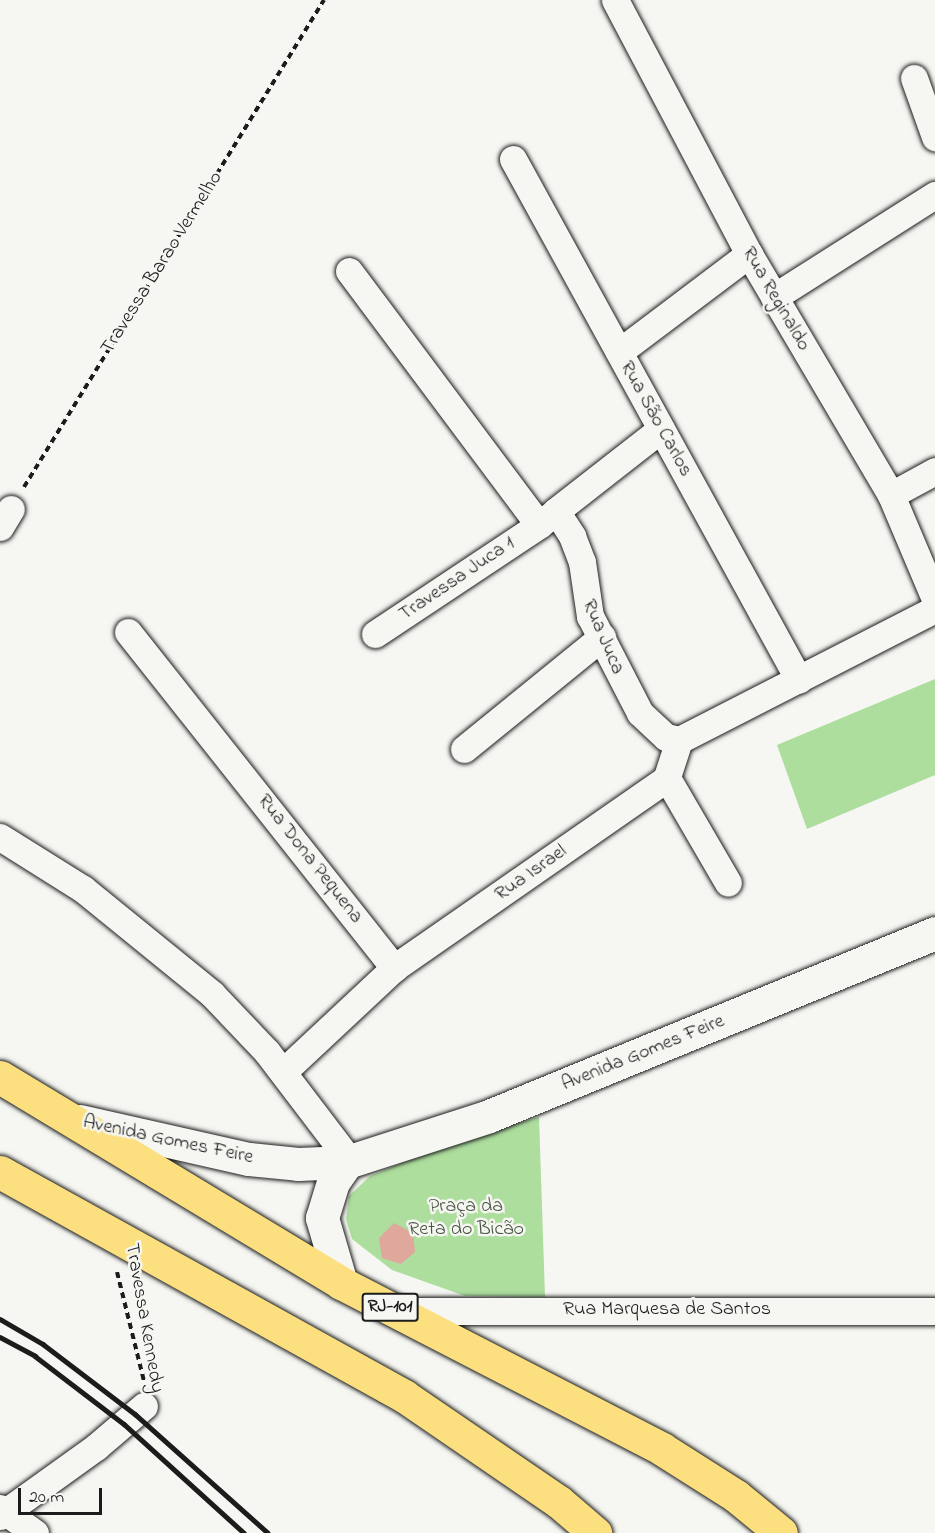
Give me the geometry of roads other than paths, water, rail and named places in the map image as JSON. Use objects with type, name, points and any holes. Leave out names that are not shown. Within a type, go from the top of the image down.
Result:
[{"type":"main road","name":"RJ-101","points":[[0,1077],[61,1116],[341,1283],[662,1449],[736,1496],[781,1533]]},
{"type":"main road","points":[[0,1172],[404,1396],[550,1495],[595,1533]]},
{"type":"street","name":"Rua Reginaldo","points":[[615,0],[749,254],[891,495],[935,598]]},
{"type":"street","points":[[914,78],[935,137]]},
{"type":"street","name":"Rua São Carlos","points":[[513,159],[799,680]]},
{"type":"street","points":[[774,297],[935,195]]},
{"type":"street","points":[[619,352],[749,254]]},
{"type":"street","name":"Rua Juca","points":[[349,271],[547,518],[578,548],[585,600],[640,713],[666,737],[679,740]]},
{"type":"street","name":"Travessa Juca 1","points":[[375,634],[547,518],[661,429]]},
{"type":"street","points":[[891,495],[935,471]]},
{"type":"street","points":[[728,884],[667,778],[679,740],[935,609]]},
{"type":"street","name":"Rua Dona Pequena","points":[[128,632],[394,968]]},
{"type":"street","points":[[464,749],[602,637]]},
{"type":"street","name":"Rua Israel","points":[[394,968],[667,778]]},
{"type":"street","points":[[0,837],[83,889],[138,932],[212,994],[283,1072],[348,1162],[333,1182],[322,1218],[341,1283]]},
{"type":"street","name":"Avenida Gomes Feire","points":[[61,1116],[249,1159],[298,1164],[348,1162],[489,1116],[935,933]]},
{"type":"street","points":[[283,1072],[394,968]]},
{"type":"street","name":"Rua Marquesa de Santos","points":[[398,1311],[935,1311]]},
{"type":"street","points":[[35,1533],[2,1512],[96,1447],[144,1406]]},
{"type":"railway","points":[[0,1319],[43,1344],[135,1414],[268,1533]]},
{"type":"railway","points":[[0,1337],[35,1356],[124,1424],[244,1533]]},
{"type":"park label","name":"Praça da Reta do Bicão","points":[[466,1218]]}]
